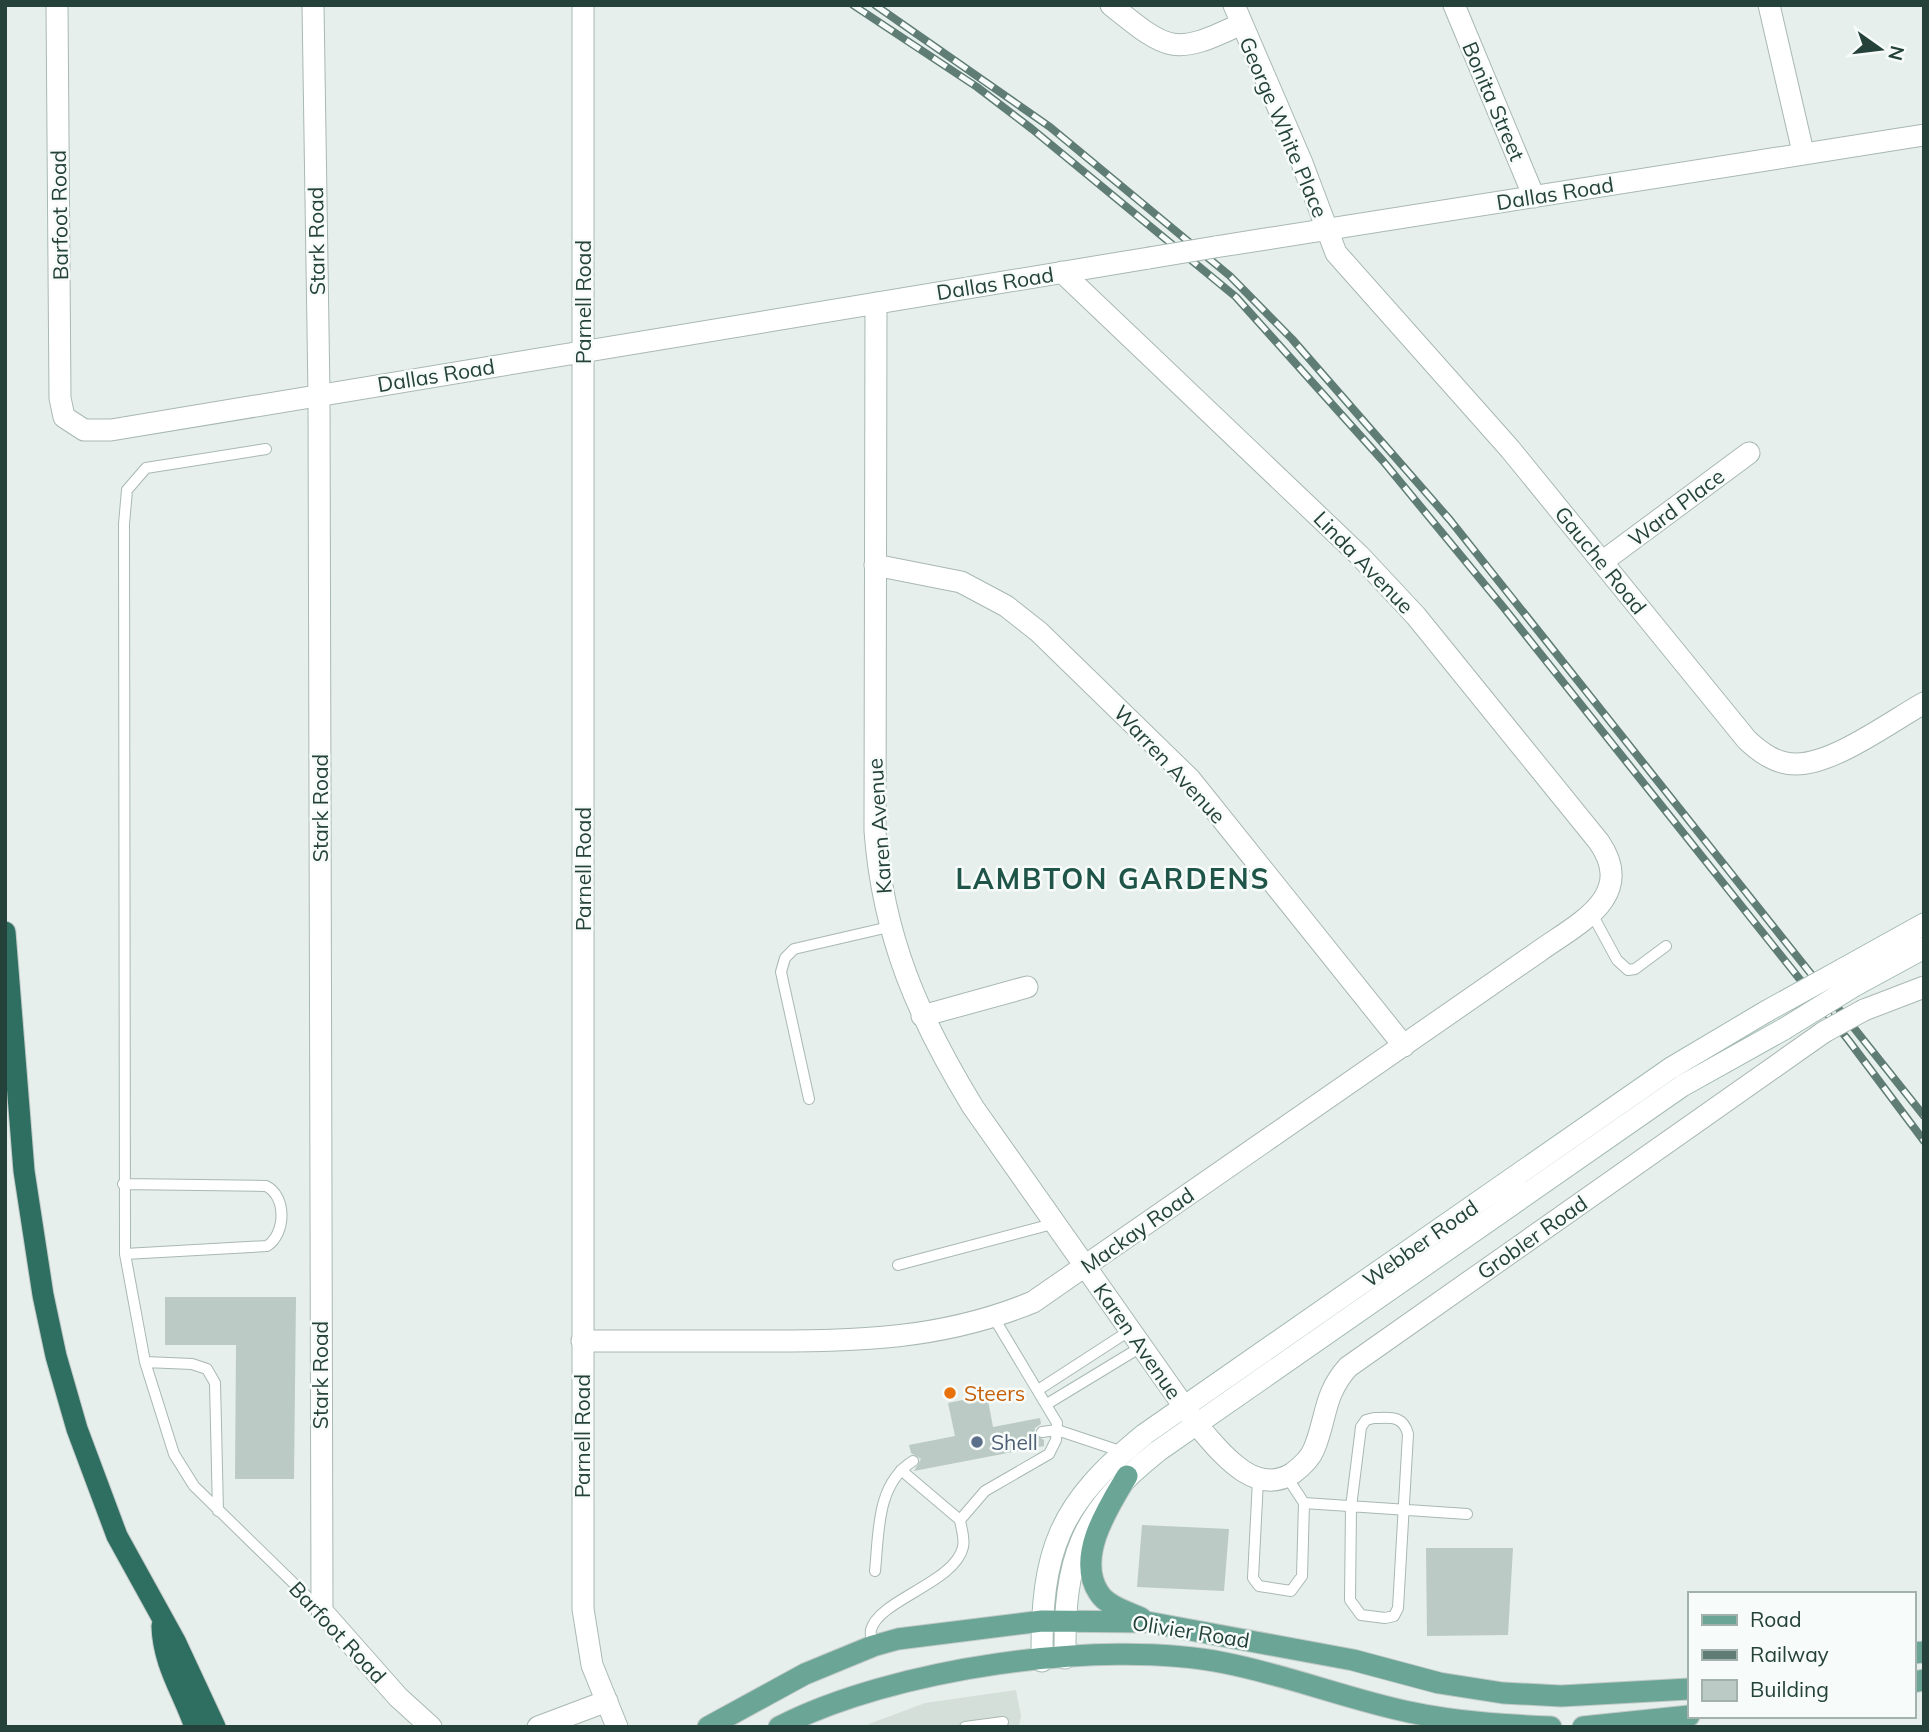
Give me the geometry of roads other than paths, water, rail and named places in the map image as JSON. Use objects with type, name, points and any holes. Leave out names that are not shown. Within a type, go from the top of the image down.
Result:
[{"type":"highway","points":[[5,932],[24,1171],[43,1295],[56,1356],[77,1429],[117,1536],[175,1641],[215,1727]]},
{"type":"highway","points":[[162,1621],[166,1658],[195,1727]]},
{"type":"main road","points":[[1128,1476],[1098,1529],[1092,1566],[1098,1593],[1147,1622]]},
{"type":"main road","name":"Olivier Road","points":[[708,1727],[805,1674],[873,1646],[898,1639],[1042,1621],[1147,1622],[1353,1660],[1439,1684],[1503,1693],[1561,1696],[1688,1689]]},
{"type":"main road","name":"Olivier Road","points":[[779,1727],[856,1696],[919,1679],[981,1667],[1123,1654],[1178,1656],[1226,1663],[1409,1712],[1463,1721],[1551,1727]]},
{"type":"main road","points":[[1583,1727],[1688,1716]]},
{"type":"street","name":"Barfoot Road","points":[[57,5],[60,398],[64,417],[69,423]]},
{"type":"street","name":"Stark Road","points":[[313,5],[318,394],[322,1611]]},
{"type":"street","name":"Parnell Road","points":[[583,5],[584,1630],[592,1665],[617,1727]]},
{"type":"street","name":"George White Place","points":[[1111,5],[1156,37],[1178,46],[1204,41],[1237,15],[1327,230]]},
{"type":"street","name":"Bonita Street","points":[[1454,5],[1534,197]]},
{"type":"street","points":[[1769,5],[1803,152]]},
{"type":"street","name":"Dallas Road","points":[[69,423],[84,430],[111,430],[1215,247],[1924,135]]},
{"type":"street","name":"Gauche Road","points":[[1327,230],[1336,253],[1350,271],[1510,449],[1747,740],[1772,758],[1797,764],[1825,758],[1924,703]]},
{"type":"street","name":"Linda Avenue","points":[[1062,272],[1314,511],[1416,616],[1599,842],[1610,860],[1610,891]]},
{"type":"street","name":"Karen Avenue","points":[[876,303],[875,831],[889,927],[901,969],[941,1056],[973,1107],[1197,1425]]},
{"type":"street","name":"Ward Place","points":[[1602,562],[1749,453]]},
{"type":"street","name":"Warren Avenue","points":[[875,565],[961,582],[1006,606],[1039,632],[1190,779],[1404,1046]]},
{"type":"street","name":"Mackay Road","points":[[582,1341],[881,1339],[926,1334],[994,1318],[1033,1302],[1592,914],[1610,891]]},
{"type":"street","name":"Webber Road","points":[[1065,1658],[1064,1602],[1084,1533],[1097,1511],[1128,1476],[1682,1086],[1784,1029],[1849,977],[1924,924]]},
{"type":"street","name":"Webber Road","points":[[1042,1661],[1042,1600],[1062,1527],[1085,1490],[1123,1452],[1671,1068],[1767,1011],[1924,947]]},
{"type":"street","points":[[922,1016],[1027,987]]},
{"type":"street","name":"Grobler Road","points":[[1287,1477],[1298,1470],[1313,1452],[1332,1387],[1349,1367],[1824,1032],[1864,1010],[1924,987]]},
{"type":"street","points":[[1197,1425],[1226,1457],[1258,1480],[1287,1477]]},
{"type":"street","name":"Barfoot Road","points":[[322,1611],[398,1697],[431,1727]]},
{"type":"street","points":[[538,1727],[607,1701]]},
{"type":"lane","name":"Barfoot Road","points":[[266,449],[146,468],[127,490],[124,524],[125,1254],[145,1362],[174,1454],[194,1486],[322,1611]]},
{"type":"lane","points":[[1592,914],[1617,960],[1629,970],[1636,969],[1666,946]]},
{"type":"lane","points":[[809,1099],[781,972],[785,958],[794,949],[889,927]]},
{"type":"lane","points":[[123,1184],[266,1186],[275,1190],[281,1200],[276,1241],[267,1246],[125,1254]]},
{"type":"lane","points":[[898,1265],[1056,1223]]},
{"type":"lane","points":[[960,1520],[985,1491],[1049,1454],[1057,1430],[1057,1423],[1047,1404],[994,1318]]},
{"type":"lane","points":[[1038,1390],[1135,1339]]},
{"type":"lane","points":[[1047,1404],[1135,1339]]},
{"type":"lane","points":[[145,1362],[192,1364],[208,1369],[215,1383],[218,1510]]},
{"type":"lane","points":[[1374,1418],[1398,1418],[1405,1423],[1408,1434],[1398,1608],[1394,1616],[1385,1618],[1361,1615],[1350,1600],[1351,1507],[1361,1427],[1366,1420],[1374,1418]]},
{"type":"lane","points":[[1042,1432],[1057,1430],[1123,1452]]},
{"type":"lane","points":[[875,1571],[881,1509],[885,1495],[901,1470],[912,1461]]},
{"type":"lane","points":[[873,1646],[871,1629],[880,1616],[950,1567],[960,1556],[964,1543],[960,1520],[901,1470]]},
{"type":"lane","points":[[1258,1480],[1254,1578],[1259,1586],[1291,1591],[1302,1576],[1304,1503],[1287,1477]]},
{"type":"lane","points":[[1304,1503],[1467,1514]]},
{"type":"lane","points":[[965,1727],[1003,1722]]},
{"type":"railway","points":[[853,5],[977,87],[1236,297],[1383,461],[1504,608],[1849,1041],[1924,1141]]},
{"type":"railway","points":[[875,5],[1050,127],[1230,276],[1292,339],[1450,520],[1924,1116]]},
{"type":"place","name":"Steers","points":[[950,1393]]},
{"type":"place","name":"Shell","points":[[977,1442]]},
{"type":"district","name":"LAMBTON GARDENS","points":[[1113,878]]}]
